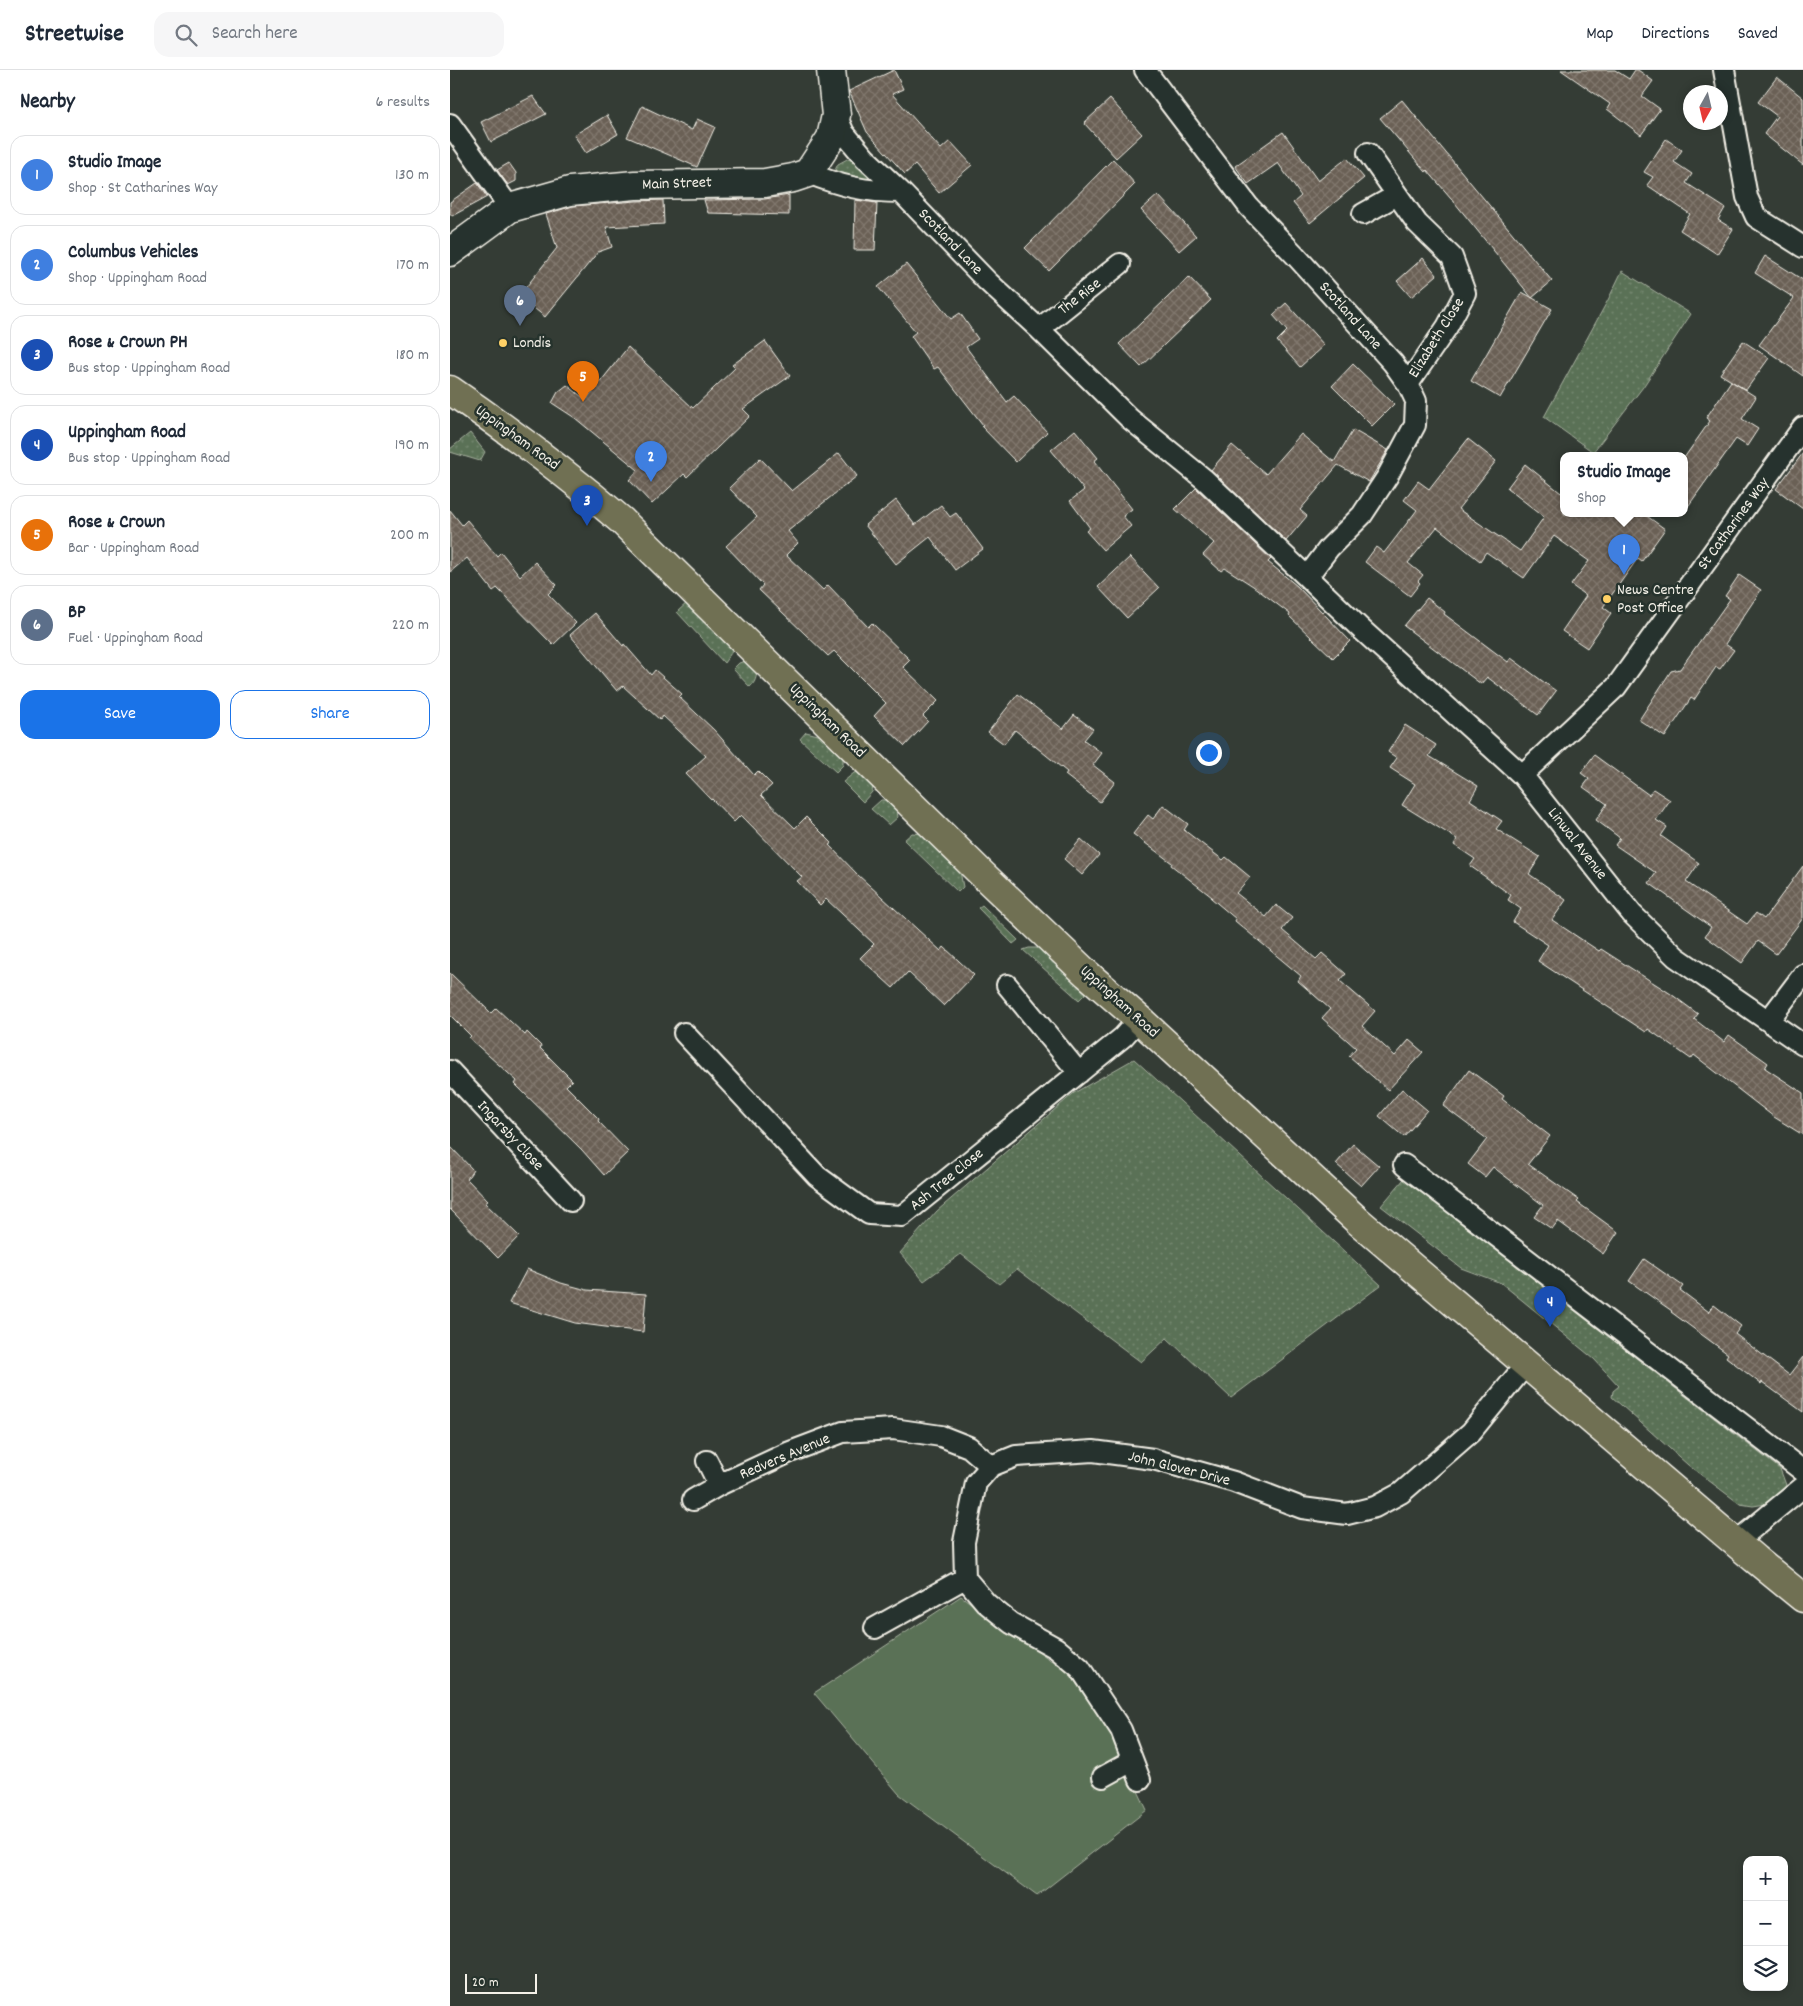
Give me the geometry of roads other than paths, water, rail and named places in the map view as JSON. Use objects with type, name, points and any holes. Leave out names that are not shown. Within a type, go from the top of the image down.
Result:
[{"type":"highway","name":"Uppingham Road","points":[[450,390],[492,418],[560,469],[622,521],[983,875],[1087,974],[1139,1019],[1358,1221],[1803,1598]]},
{"type":"street","points":[[831,70],[836,115],[832,138],[808,173],[863,191],[902,192]]},
{"type":"street","name":"Scotland Lane","points":[[1145,70],[1249,207],[1392,363],[1408,384],[1416,401],[1415,425],[1403,449],[1362,515],[1329,548],[1307,577]]},
{"type":"street","points":[[1724,70],[1747,198],[1756,217],[1803,247]]},
{"type":"street","name":"Scotland Lane","points":[[836,115],[844,133],[865,158],[902,192],[987,281],[1130,418],[1204,480],[1361,629]]},
{"type":"street","points":[[450,124],[510,208]]},
{"type":"street","name":"Elizabeth Close","points":[[1368,153],[1417,223],[1452,257],[1465,293],[1447,328],[1408,384]]},
{"type":"street","name":"Main Street","points":[[450,252],[510,208],[570,191],[635,184],[765,182],[792,178],[808,173]]},
{"type":"street","points":[[1363,214],[1397,194]]},
{"type":"street","name":"The Rise","points":[[1039,329],[1120,264]]},
{"type":"street","name":"St Catharines Way","points":[[1522,775],[1616,687],[1803,427]]},
{"type":"street","name":"Linwal Avenue","points":[[1361,629],[1522,775],[1638,920],[1676,957],[1803,1045]]},
{"type":"street","points":[[1769,1020],[1803,975]]},
{"type":"street","points":[[1007,985],[1079,1073]]},
{"type":"street","name":"Ash Tree Close","points":[[684,1033],[816,1176],[869,1214],[902,1216],[1123,1037],[1139,1019]]},
{"type":"street","name":"Ingarsby Close","points":[[450,1071],[571,1200]]},
{"type":"street","points":[[1404,1166],[1803,1472]]},
{"type":"street","name":"John Glover Drive","points":[[965,1578],[964,1542],[976,1483],[991,1466],[1016,1456],[1093,1451],[1153,1459],[1234,1482],[1302,1508],[1347,1514],[1375,1507],[1401,1493],[1471,1432],[1527,1363]]},
{"type":"street","name":"Redvers Avenue","points":[[693,1500],[719,1485],[790,1452],[843,1432],[893,1429],[941,1436],[969,1447],[991,1466]]},
{"type":"street","name":"Redvers Avenue","points":[[707,1461],[719,1485]]},
{"type":"street","points":[[1736,1542],[1803,1487]]},
{"type":"street","points":[[876,1628],[965,1578],[986,1603],[1010,1623],[1056,1648],[1080,1668],[1121,1730],[1140,1780]]},
{"type":"street","points":[[1103,1777],[1132,1761]]},
{"type":"place","name":"BP","points":[[520,326]]},
{"type":"place","name":"Londis","points":[[503,343]]},
{"type":"place","name":"Rose & Crown","points":[[583,402]]},
{"type":"place","name":"Columbus Vehicles","points":[[651,482]]},
{"type":"place","name":"Rose & Crown PH","points":[[587,526]]},
{"type":"place","name":"Studio Image","points":[[1624,575]]},
{"type":"place","name":"News Centre Post Office","points":[[1607,599]]},
{"type":"place","name":"Uppingham Road","points":[[1550,1327]]}]
